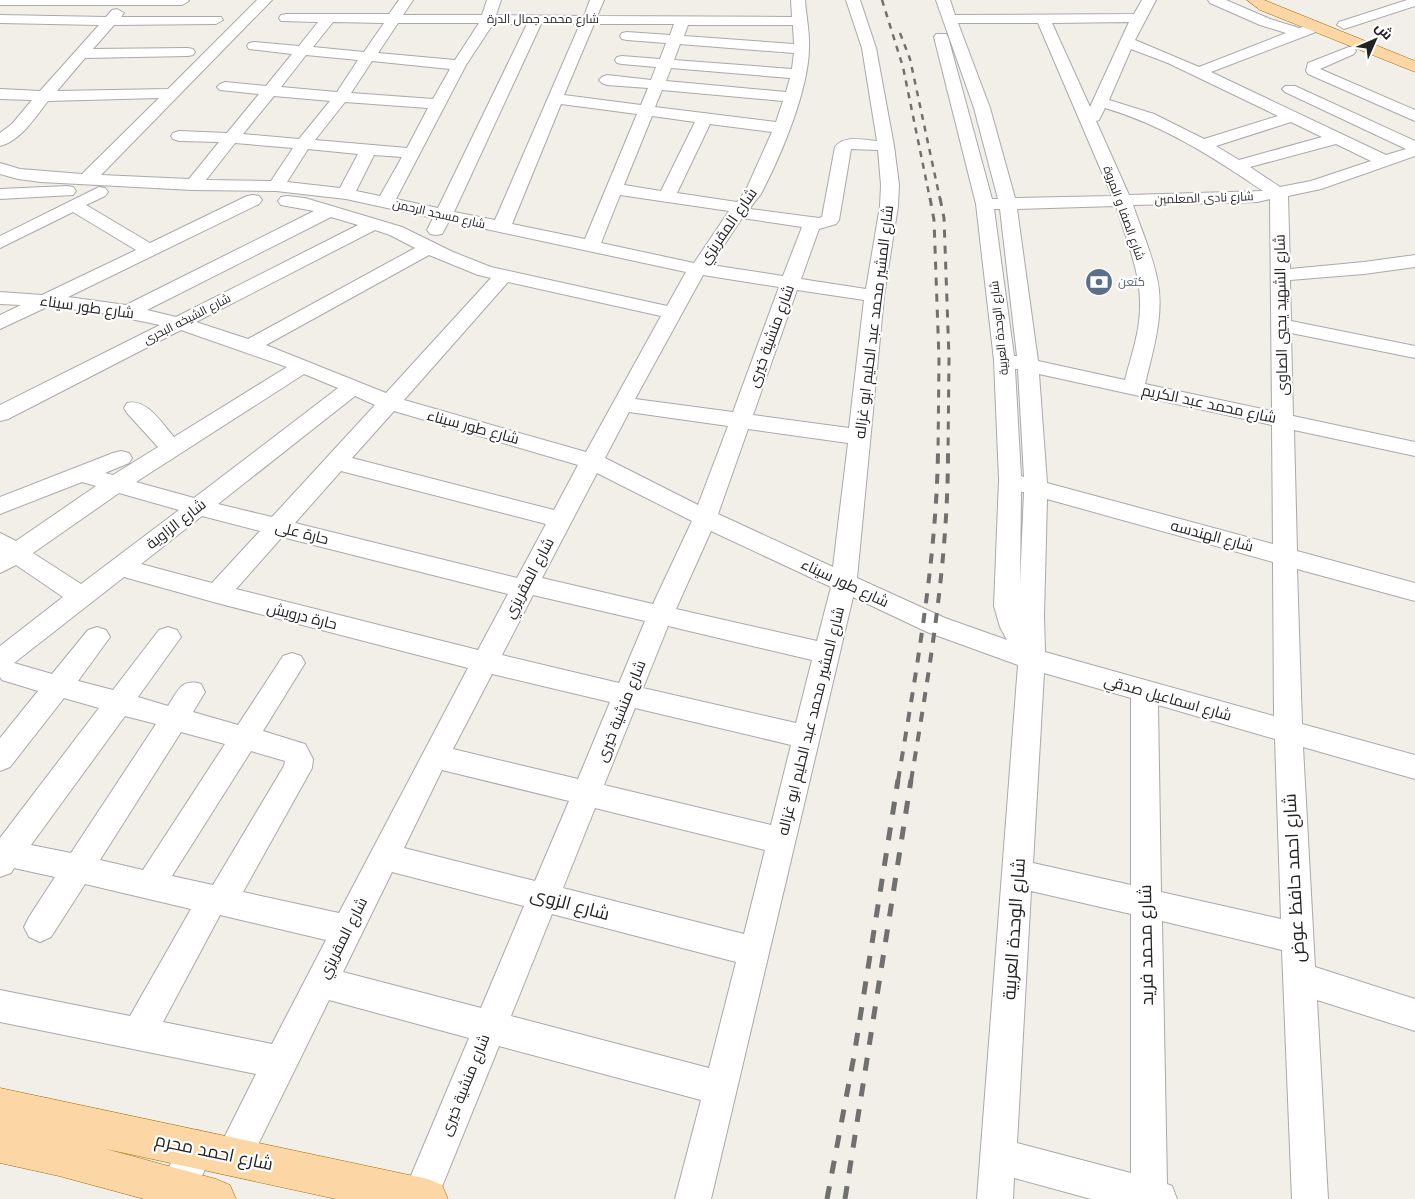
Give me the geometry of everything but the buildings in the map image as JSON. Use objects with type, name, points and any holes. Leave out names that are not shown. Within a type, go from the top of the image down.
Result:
[{"type":"main road","points":[[1280,0],[1415,54]]},
{"type":"main road","points":[[1261,10],[1316,27],[1415,67]]},
{"type":"main road","name":"شارع احمد محرم","points":[[0,1107],[424,1198]]},
{"type":"main road","points":[[0,1144],[59,1156],[174,1193],[216,1199]]},
{"type":"street","points":[[86,180],[265,0]]},
{"type":"street","points":[[276,186],[304,143],[341,97],[406,0]]},
{"type":"street","points":[[386,202],[459,64],[488,19],[494,0]]},
{"type":"street","points":[[501,228],[597,0]]},
{"type":"street","name":"شارع المشير محمد عبد الحليم ابو غزاله","points":[[693,1199],[844,583],[874,296],[889,206],[890,185],[886,146],[869,48],[853,0]]},
{"type":"street","name":"شارع الوحدة العربية","points":[[926,0],[943,42],[985,204],[1004,360],[1010,480],[1007,606],[1013,626],[1032,659]]},
{"type":"street","name":"شارع الوحدة العربية","points":[[943,0],[982,108],[1008,204],[1028,365],[1036,488],[1031,615],[1032,659],[1019,874],[995,1199]]},
{"type":"street","points":[[1089,124],[1138,18],[1149,0]]},
{"type":"street","points":[[1215,0],[1261,10]]},
{"type":"street","points":[[1247,0],[1261,10],[1272,28],[1295,35]]},
{"type":"street","points":[[0,1],[182,1]]},
{"type":"street","points":[[3,24],[16,19],[36,1]]},
{"type":"street","points":[[0,141],[8,137],[18,127],[111,21],[126,1]]},
{"type":"street","points":[[1344,25],[1415,2]]},
{"type":"street","name":"شارع محمد جمال الدرة","points":[[286,18],[684,20],[799,10]]},
{"type":"street","name":"شارع المقريزي","points":[[233,1156],[435,756],[622,404],[698,269],[711,254],[754,191],[782,128],[799,74],[802,49],[799,10]]},
{"type":"street","points":[[193,184],[329,18]]},
{"type":"street","name":"شارع الصفا و المروة","points":[[1043,18],[1122,201],[1148,279],[1150,293],[1149,322],[1134,388]]},
{"type":"street","points":[[951,19],[1138,18]]},
{"type":"street","points":[[16,19],[111,21],[216,20]]},
{"type":"street","points":[[250,346],[429,246],[536,19]]},
{"type":"street","points":[[591,246],[684,20]]},
{"type":"street","points":[[1198,72],[1316,27]]},
{"type":"street","points":[[627,36],[802,49]]},
{"type":"street","points":[[1127,42],[1198,72],[1385,161]]},
{"type":"street","points":[[254,46],[459,64]]},
{"type":"street","points":[[1349,51],[1313,66],[1313,70],[1415,116]]},
{"type":"street","points":[[82,54],[188,52]]},
{"type":"street","points":[[622,60],[799,74]]},
{"type":"street","points":[[607,80],[793,97]]},
{"type":"street","points":[[1259,101],[1306,83]]},
{"type":"street","points":[[225,87],[438,104]]},
{"type":"street","points":[[1290,89],[1414,146]]},
{"type":"street","points":[[0,94],[44,96],[173,93]]},
{"type":"street","points":[[556,99],[782,128]]},
{"type":"street","points":[[1100,102],[1140,114],[1204,145],[1279,194]]},
{"type":"street","points":[[961,107],[982,108]]},
{"type":"street","points":[[1204,145],[1292,116]]},
{"type":"street","points":[[667,196],[705,118]]},
{"type":"street","points":[[1322,131],[1354,118]]},
{"type":"street","points":[[179,136],[304,143],[411,153]]},
{"type":"street","points":[[1238,166],[1338,138]]},
{"type":"street","points":[[614,189],[667,196],[820,224],[830,220],[845,145],[886,146]]},
{"type":"street","name":"شارع نادى المعلمين","points":[[985,204],[1234,198],[1279,194],[1315,185],[1385,161],[1414,146]]},
{"type":"street","points":[[346,194],[369,149]]},
{"type":"street","name":"شارع مسجد الرحمن","points":[[0,168],[18,174],[41,177],[276,186],[346,194],[698,269],[874,296]]},
{"type":"street","name":"شارع مسجد الرحمن","points":[[1,195],[77,191],[305,203],[374,224],[429,246],[465,264],[503,276],[672,313]]},
{"type":"street","points":[[0,243],[99,192]]},
{"type":"street","name":"شارع الشهيد يحيي الصاوى","points":[[1279,194],[1284,556]]},
{"type":"street","points":[[0,323],[253,200]]},
{"type":"street","points":[[72,205],[150,251]]},
{"type":"street","points":[[129,312],[329,211]]},
{"type":"street","name":"شارع منشية خيرى","points":[[424,1198],[490,1026],[660,615],[705,518],[812,222]]},
{"type":"street","name":"شارع الشيخه البحرى","points":[[0,414],[374,224]]},
{"type":"street","points":[[1280,275],[1373,267],[1415,261]]},
{"type":"street","points":[[217,594],[503,276]]},
{"type":"street","name":"شارع طور سيناء","points":[[0,298],[90,305],[178,323],[250,346],[388,402],[592,461],[705,518],[924,621]]},
{"type":"street","points":[[1281,325],[1415,352]]},
{"type":"street","name":"شارع محمد عبد الكريم","points":[[1004,360],[1415,449]]},
{"type":"street","points":[[75,602],[5,553],[303,366]]},
{"type":"street","name":"شارع الزاوية","points":[[4,673],[75,602],[353,388]]},
{"type":"street","points":[[622,404],[859,437]]},
{"type":"street","points":[[135,408],[172,449]]},
{"type":"street","points":[[0,506],[121,458]]},
{"type":"street","points":[[336,462],[561,520]]},
{"type":"street","name":"حارة على","points":[[81,474],[115,485],[278,527],[524,586],[826,653]]},
{"type":"street","name":"شارع الهندسه","points":[[1010,480],[1415,592]]},
{"type":"street","name":"شارع احمد حافظ عوض","points":[[1284,556],[1288,731],[1310,1199]]},
{"type":"street","name":"حارة درويش","points":[[120,567],[217,594],[484,662],[806,737]]},
{"type":"street","name":"شارع اسماعيل صدقي","points":[[924,621],[1032,659],[1415,767]]},
{"type":"street","points":[[0,759],[96,637]]},
{"type":"street","points":[[168,637],[3,856],[78,869],[347,930]]},
{"type":"street","points":[[150,886],[292,663]]},
{"type":"street","points":[[4,673],[58,686],[296,752],[299,759],[298,768],[216,901],[139,1033]]},
{"type":"street","name":"شارع محمد فريد","points":[[1144,691],[1152,1198]]},
{"type":"street","points":[[40,927],[192,692]]},
{"type":"street","points":[[435,756],[781,841]]},
{"type":"street","name":"شارع الزوى","points":[[384,856],[755,952]]},
{"type":"street","points":[[1019,874],[1297,938]]},
{"type":"street","points":[[1299,978],[1415,1015]]},
{"type":"street","points":[[321,982],[721,1088]]},
{"type":"street","points":[[0,1006],[280,1062]]},
{"type":"street","points":[[174,1193],[197,1148]]},
{"type":"street","points":[[998,1156],[1152,1198]]},
{"type":"railway","points":[[882,0],[903,67],[930,199]]},
{"type":"railway","points":[[900,33],[910,59],[940,199]]},
{"type":"railway","points":[[930,198],[934,220],[939,359],[938,454]]},
{"type":"railway","points":[[940,198],[944,218],[949,358],[948,454]]},
{"type":"railway","points":[[898,781],[929,576],[938,453]]},
{"type":"railway","points":[[911,781],[931,658],[941,576],[945,535],[948,453]]},
{"type":"railway","points":[[827,1199],[854,1056],[898,780]]},
{"type":"railway","points":[[845,1199],[911,780]]},
{"type":"place","name":"كتعن","points":[[1099,282]]}]
